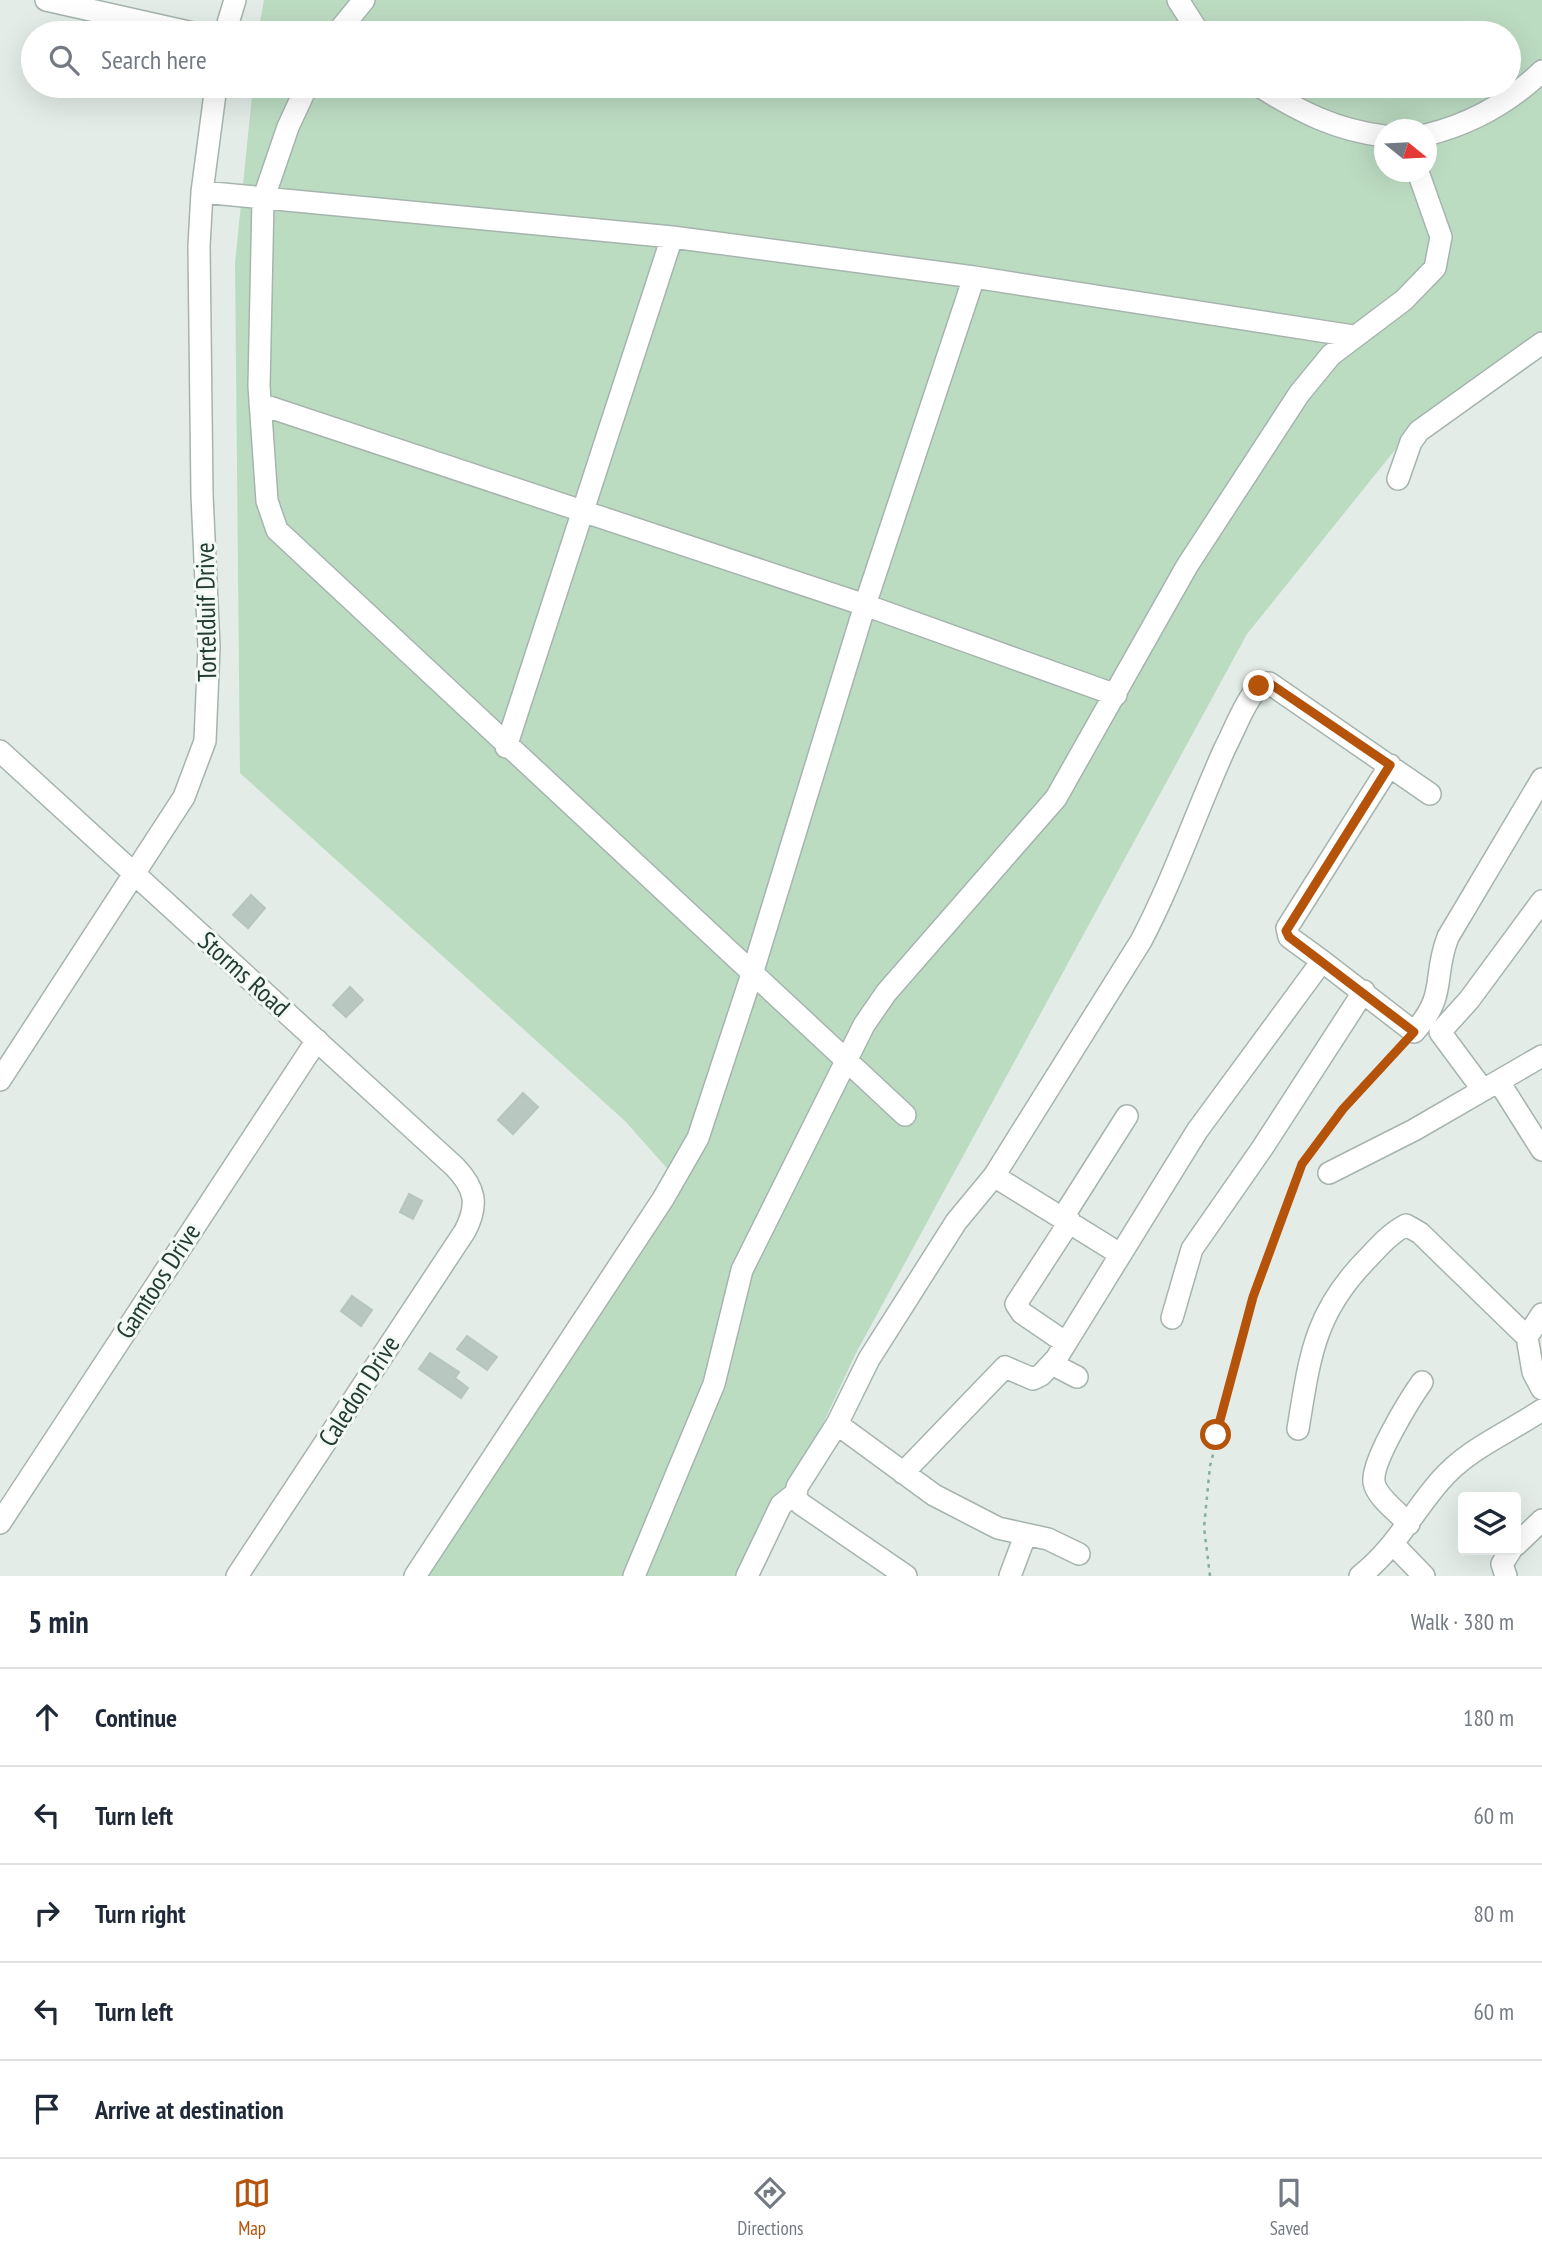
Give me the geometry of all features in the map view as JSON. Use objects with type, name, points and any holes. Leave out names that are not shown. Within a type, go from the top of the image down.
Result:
[{"type":"street","points":[[46,0],[140,21]]},
{"type":"street","points":[[229,21],[235,0]]},
{"type":"street","points":[[346,21],[363,0]]},
{"type":"street","points":[[1178,0],[1191,21]]},
{"type":"street","points":[[1521,88],[1542,71]]},
{"type":"street","name":"Tortelduif Drive","points":[[2,1070],[193,778],[205,741],[209,647],[199,292],[202,192],[214,98]]},
{"type":"street","points":[[301,98],[262,200],[260,404],[267,501],[277,530],[506,747],[905,1115]]},
{"type":"street","points":[[1281,98],[1332,126],[1374,134]]},
{"type":"street","points":[[1437,131],[1474,119],[1509,98]]},
{"type":"street","points":[[634,1576],[714,1384],[742,1270],[864,1025],[886,993],[1056,798],[1187,566],[1292,404],[1323,364],[1353,336],[1405,300],[1436,268],[1441,237],[1422,182]]},
{"type":"street","points":[[202,192],[262,200],[672,237],[974,278],[1353,336]]},
{"type":"street","points":[[506,747],[672,237]]},
{"type":"street","points":[[415,1576],[682,1168],[698,1138],[752,974],[865,605],[974,278]]},
{"type":"street","points":[[1398,479],[1410,442],[1419,431],[1542,344]]},
{"type":"street","points":[[260,404],[865,605],[1116,695]]},
{"type":"street","points":[[747,1576],[780,1505],[796,1493],[837,1424],[869,1359],[948,1233],[994,1176],[1148,928],[1220,761],[1259,686],[1269,683],[1430,794]]},
{"type":"street","name":"Storms Road","points":[[0,751],[455,1167],[474,1192],[475,1204]]},
{"type":"street","points":[[1390,765],[1287,928],[1289,937],[1364,991],[1414,1032],[1437,1000],[1441,961],[1448,937],[1542,779]]},
{"type":"street","points":[[1542,901],[1469,1000],[1440,1032],[1491,1086],[1542,1150]]},
{"type":"street","points":[[903,1473],[1004,1367],[1033,1378],[1052,1364],[1197,1131],[1322,961]]},
{"type":"street","points":[[1172,1318],[1184,1268],[1192,1249],[1263,1147],[1364,991]]},
{"type":"street","name":"Gamtoos Drive","points":[[0,1523],[317,1040]]},
{"type":"street","points":[[1329,1173],[1542,1056]]},
{"type":"street","points":[[1066,1343],[1022,1312],[1016,1304],[1127,1116]]},
{"type":"street","points":[[994,1176],[1120,1254]]},
{"type":"street","name":"Caledon Drive","points":[[237,1576],[465,1231],[475,1204]]},
{"type":"street","points":[[1298,1429],[1315,1339],[1331,1302],[1361,1265],[1406,1225],[1420,1233],[1527,1336],[1531,1362],[1542,1389]]},
{"type":"street","points":[[1527,1336],[1542,1314]]},
{"type":"street","points":[[1052,1364],[1077,1377]]},
{"type":"street","points":[[1409,1524],[1376,1488],[1374,1476],[1398,1421],[1422,1382]]},
{"type":"street","points":[[1360,1576],[1394,1545],[1440,1481],[1463,1459],[1542,1410]]},
{"type":"street","points":[[837,1424],[934,1495],[987,1522],[1025,1536],[1048,1539],[1079,1554]]},
{"type":"street","points":[[796,1493],[801,1504],[906,1576]]},
{"type":"street","points":[[1521,1540],[1542,1520]]},
{"type":"street","points":[[1010,1576],[1025,1536]]},
{"type":"street","points":[[1394,1545],[1424,1576]]},
{"type":"street","points":[[1506,1576],[1502,1564],[1508,1555]]},
{"type":"path","points":[[1210,1576],[1204,1527],[1210,1466],[1268,1248],[1293,1185],[1312,1147],[1414,1032]]},
{"type":"green space","points":[[264,0],[1542,0],[1542,352],[1407,435],[1247,634],[856,1353],[752,1576],[415,1576],[672,1174],[625,1121],[240,773],[235,263],[252,98],[1521,98],[1521,21],[260,21]]},
{"type":"building","points":[[251,895],[265,908],[248,928],[233,915]]},
{"type":"building","points":[[350,987],[363,1000],[346,1017],[333,1005]]},
{"type":"building","points":[[523,1093],[538,1107],[513,1134],[498,1120]]},
{"type":"building","points":[[409,1194],[422,1201],[413,1219],[400,1212]]},
{"type":"building","points":[[352,1296],[372,1310],[361,1326],[341,1311]]},
{"type":"building","points":[[467,1336],[497,1357],[487,1370],[457,1349]]},
{"type":"building","points":[[430,1353],[459,1372],[455,1378],[468,1388],[461,1398],[419,1369]]},
{"type":"route","points":[[1216,1435],[1268,1248],[1302,1164],[1312,1147],[1343,1109],[1414,1032],[1364,991],[1289,937],[1286,931],[1390,765],[1269,683],[1265,682],[1259,686]]}]
